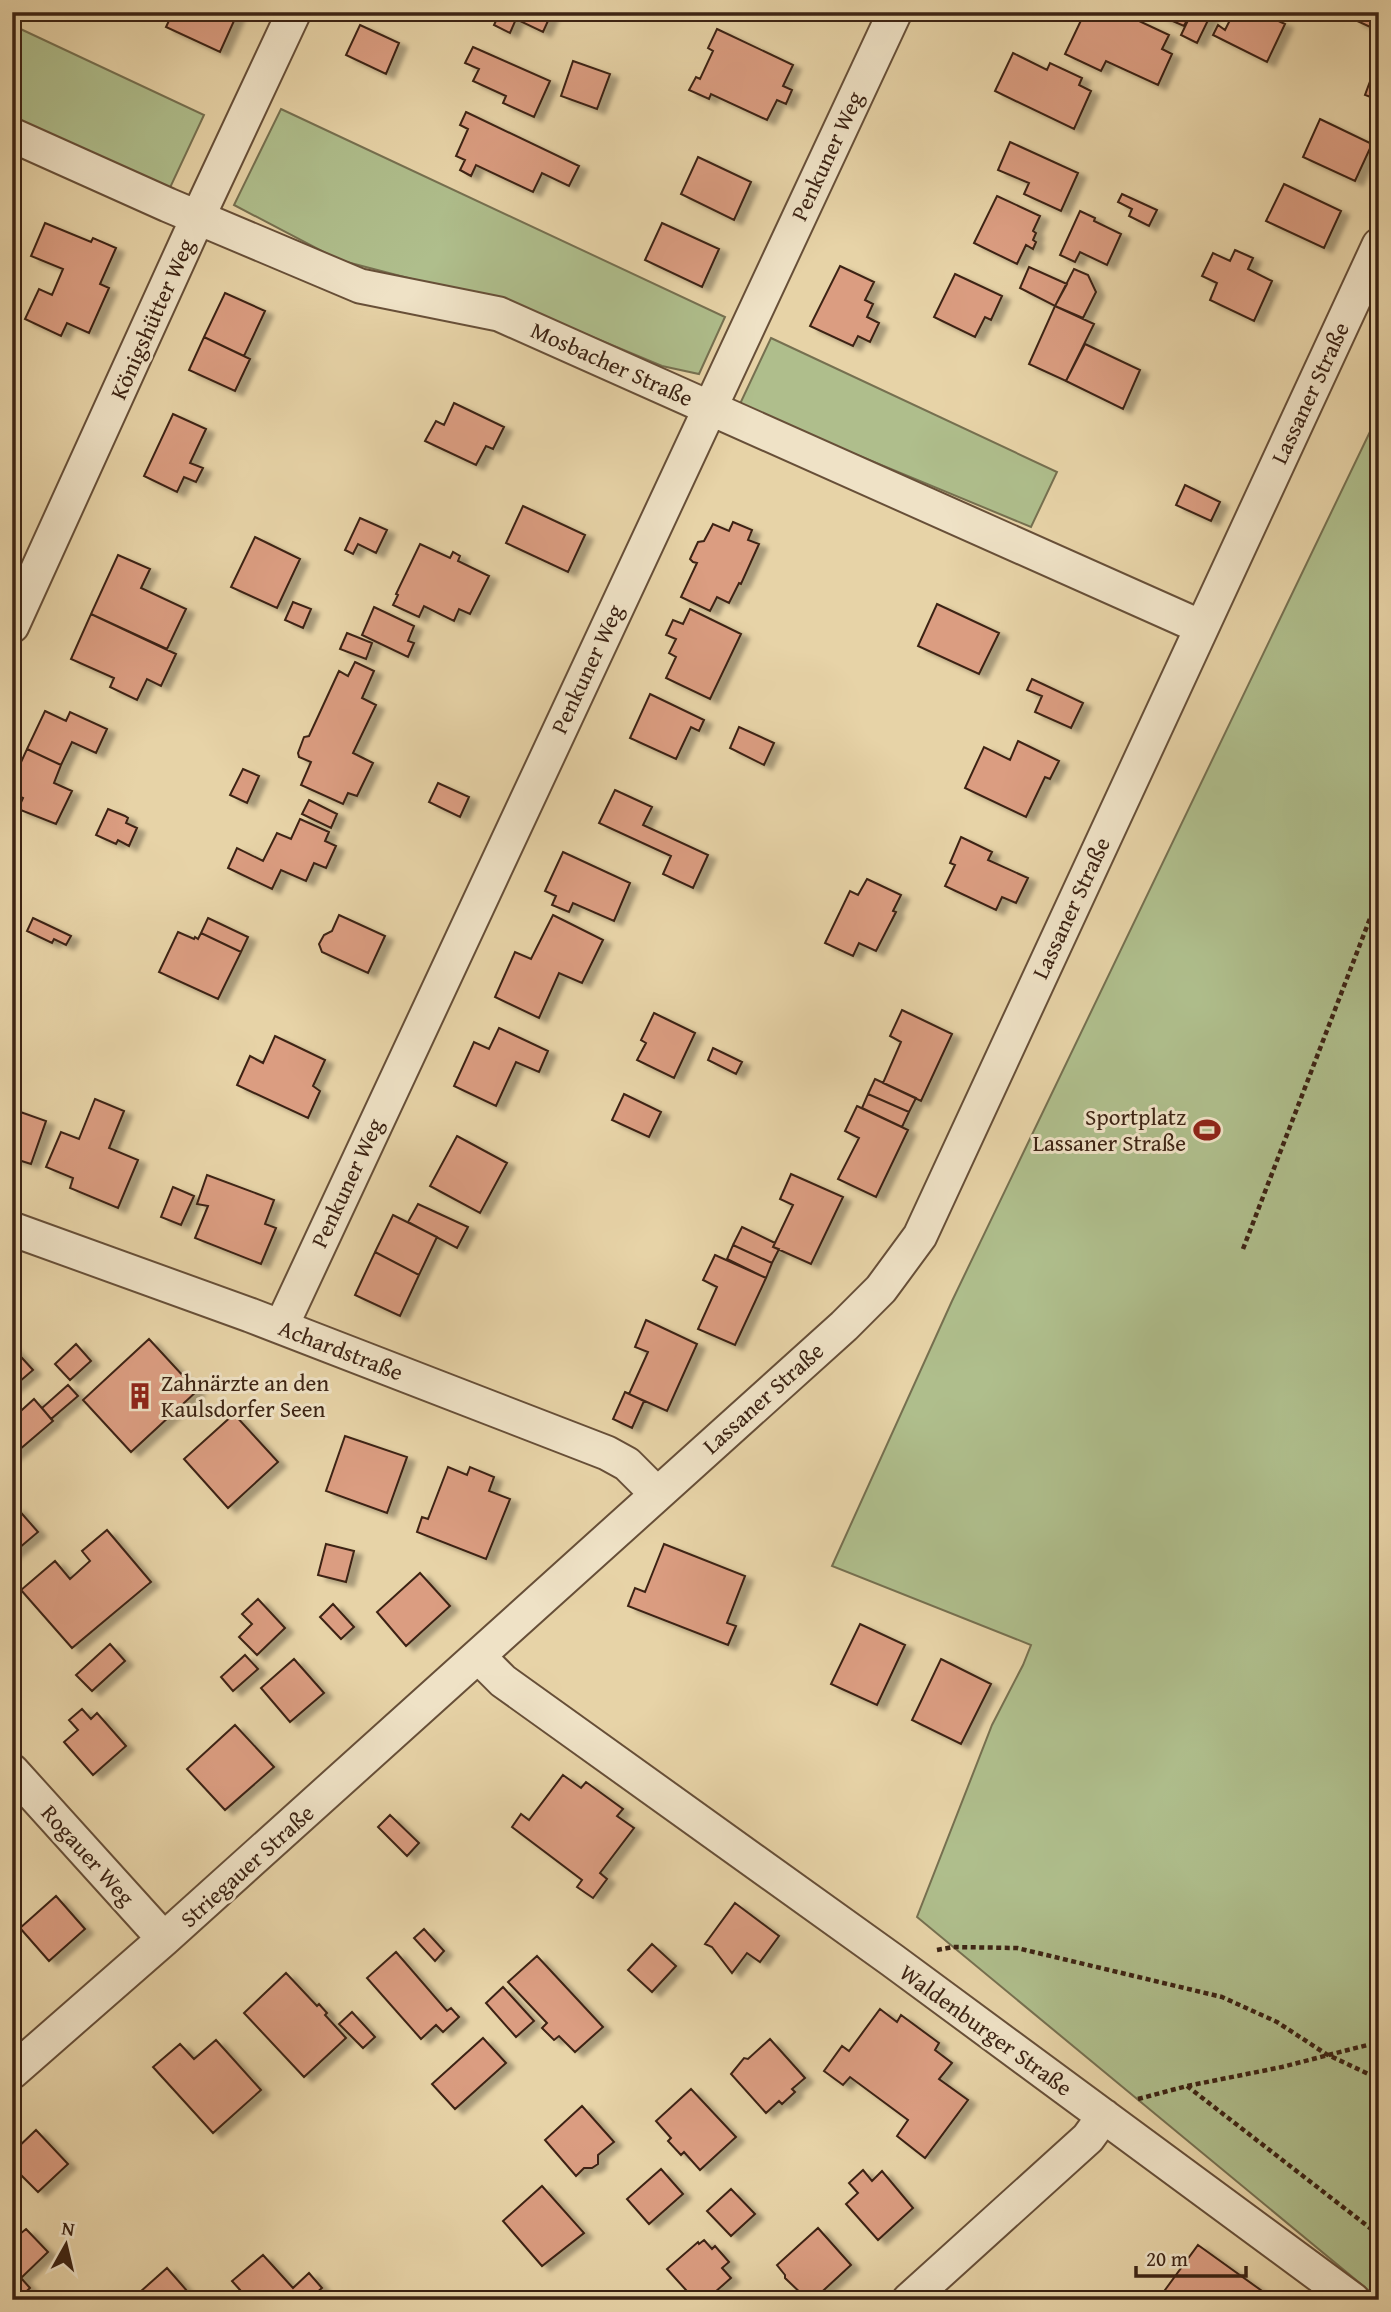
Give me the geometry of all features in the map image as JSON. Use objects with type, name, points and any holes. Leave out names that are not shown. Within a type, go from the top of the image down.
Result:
[{"type":"street","name":"Königshütter Weg","points":[[12,626],[21,585],[293,12]]},
{"type":"street","name":"Penkuner Weg","points":[[281,1327],[895,12]]},
{"type":"street","name":"Mosbacher Straße","points":[[12,135],[167,205],[360,286],[499,314],[1201,627]]},
{"type":"street","name":"Lassaner Straße","points":[[656,1493],[853,1317],[881,1289],[920,1236],[1379,245]]},
{"type":"street","name":"Achardstraße","points":[[12,1229],[281,1327],[607,1453],[627,1464],[656,1493]]},
{"type":"street","name":"Striegauer Straße","points":[[12,2072],[164,1940],[479,1657],[656,1493]]},
{"type":"street","points":[[479,1657],[503,1681],[880,1952]]},
{"type":"street","name":"Rogauer Weg","points":[[12,1770],[164,1940]]},
{"type":"street","name":"Waldenburger Straße","points":[[880,1952],[1353,2300]]},
{"type":"street","points":[[909,2300],[1088,2138],[1104,2116]]},
{"type":"path","points":[[1243,1250],[1379,895]]},
{"type":"path","points":[[880,1952],[953,1947],[1017,1948],[1222,1997],[1277,2022],[1326,2054],[1379,2078]]},
{"type":"path","points":[[1104,2116],[1114,2106],[1187,2086],[1282,2067],[1379,2042]]},
{"type":"path","points":[[1187,2086],[1379,2235]]},
{"type":"green space","points":[[12,25],[204,115],[168,192],[12,122]]},
{"type":"green space","points":[[281,109],[725,317],[699,374],[662,366],[523,308],[339,260],[234,205]]},
{"type":"green space","points":[[771,338],[1057,472],[1031,527],[739,406]]},
{"type":"green space","name":"Sportplatz Lassaner Straße","points":[[1379,413],[1379,2299],[917,1917],[992,1725],[1031,1645],[832,1566],[952,1301]]},
{"type":"building","points":[[173,12],[238,12],[220,52],[166,27]]},
{"type":"building","points":[[500,12],[552,12],[543,32],[516,19],[510,33],[494,25]]},
{"type":"building","points":[[1085,12],[1120,12],[1169,35],[1162,49],[1172,54],[1158,85],[1106,61],[1101,71],[1065,54]]},
{"type":"building","points":[[1163,12],[1191,12],[1184,26],[1161,16]]},
{"type":"building","points":[[1192,12],[1212,12],[1197,43],[1181,35]]},
{"type":"building","points":[[1234,12],[1259,12],[1285,24],[1267,62],[1213,35],[1218,25],[1225,30]]},
{"type":"building","points":[[1359,12],[1379,12],[1379,31],[1355,20]]},
{"type":"building","points":[[360,25],[399,43],[386,74],[346,55]]},
{"type":"building","points":[[717,29],[793,65],[783,86],[792,90],[786,104],[777,100],[767,120],[711,94],[709,99],[689,90],[696,77],[700,79],[713,51],[708,48]]},
{"type":"building","points":[[473,47],[550,81],[534,117],[503,103],[506,96],[473,81],[479,69],[465,63]]},
{"type":"building","points":[[1013,53],[1047,70],[1050,63],[1082,78],[1079,85],[1091,91],[1074,129],[995,91]]},
{"type":"building","points":[[573,61],[610,74],[597,109],[561,96]]},
{"type":"building","points":[[1379,61],[1379,100],[1365,95]]},
{"type":"building","points":[[466,112],[579,166],[569,186],[542,173],[533,192],[476,165],[471,176],[460,170],[465,160],[456,156],[468,129],[460,125]]},
{"type":"building","points":[[1320,119],[1372,144],[1355,181],[1303,157]]},
{"type":"building","points":[[1010,142],[1078,173],[1061,211],[1024,194],[1029,183],[998,170]]},
{"type":"building","points":[[698,157],[751,182],[734,220],[681,194]]},
{"type":"building","points":[[1284,184],[1341,211],[1324,248],[1266,221]]},
{"type":"building","points":[[1122,194],[1157,210],[1149,226],[1129,216],[1132,209],[1118,202]]},
{"type":"building","points":[[997,196],[1040,216],[1033,231],[1036,233],[1033,240],[1036,242],[1033,249],[1026,245],[1017,264],[974,243]]},
{"type":"building","points":[[1080,211],[1121,234],[1107,265],[1080,252],[1075,262],[1060,255]]},
{"type":"building","points":[[45,223],[91,242],[93,238],[116,248],[100,284],[109,288],[89,333],[67,323],[61,336],[25,319],[39,289],[52,295],[63,269],[31,256]]},
{"type":"building","points":[[662,223],[719,249],[702,287],[645,260]]},
{"type":"building","points":[[1235,250],[1253,258],[1248,269],[1272,281],[1254,321],[1210,300],[1217,283],[1202,276],[1213,253],[1230,261]]},
{"type":"building","points":[[840,266],[874,282],[865,300],[873,304],[867,317],[879,323],[870,342],[858,336],[853,346],[810,326]]},
{"type":"building","points":[[1029,267],[1067,284],[1055,306],[1020,288]]},
{"type":"building","points":[[1074,269],[1088,275],[1096,292],[1083,318],[1055,306]]},
{"type":"building","points":[[955,274],[1002,296],[991,320],[985,317],[975,337],[934,317]]},
{"type":"building","points":[[225,293],[265,311],[244,356],[204,337]]},
{"type":"building","points":[[1055,306],[1094,324],[1066,381],[1029,364]]},
{"type":"building","points":[[204,337],[250,359],[235,391],[189,370]]},
{"type":"building","points":[[1085,344],[1140,370],[1123,409],[1066,381]]},
{"type":"building","points":[[454,403],[504,427],[493,449],[486,446],[476,465],[425,441],[436,421],[444,425]]},
{"type":"building","points":[[173,414],[206,429],[190,463],[203,468],[196,482],[184,477],[177,492],[144,476]]},
{"type":"building","points":[[1185,485],[1220,502],[1211,521],[1176,505]]},
{"type":"building","points":[[523,506],[585,535],[568,572],[506,543]]},
{"type":"building","points":[[360,518],[387,530],[376,553],[358,544],[353,554],[345,550]]},
{"type":"building","points":[[733,522],[752,530],[748,540],[759,544],[729,603],[717,597],[710,611],[681,597],[697,563],[690,559],[698,542],[704,541],[713,524],[729,531]]},
{"type":"building","points":[[255,537],[300,559],[277,608],[231,587]]},
{"type":"building","points":[[420,544],[450,558],[453,552],[460,556],[458,561],[489,576],[470,614],[459,609],[454,621],[424,606],[419,617],[393,605]]},
{"type":"building","points":[[118,555],[150,569],[141,588],[186,609],[167,649],[91,614]]},
{"type":"building","points":[[293,602],[311,609],[303,628],[285,620]]},
{"type":"building","points":[[937,604],[999,633],[979,674],[918,646]]},
{"type":"building","points":[[374,607],[414,626],[408,641],[414,643],[408,657],[362,635]]},
{"type":"building","points":[[690,609],[741,634],[710,699],[666,678],[676,657],[669,653],[676,639],[666,635],[673,620],[683,624]]},
{"type":"building","points":[[91,614],[176,654],[161,686],[147,679],[137,700],[110,687],[114,678],[71,659]]},
{"type":"building","points":[[347,633],[372,643],[366,659],[340,649]]},
{"type":"building","points":[[355,662],[374,671],[362,698],[376,705],[353,753],[373,763],[357,796],[348,793],[343,804],[301,785],[311,762],[299,757],[298,753],[304,737],[309,736],[339,671],[348,676]]},
{"type":"building","points":[[1032,679],[1083,703],[1071,728],[1035,712],[1042,696],[1027,690]]},
{"type":"building","points":[[650,694],[704,720],[699,731],[691,727],[676,759],[630,738]]},
{"type":"building","points":[[45,711],[66,721],[70,712],[107,729],[96,753],[72,742],[61,765],[27,749]]},
{"type":"building","points":[[739,727],[774,743],[764,765],[730,748]]},
{"type":"building","points":[[1018,741],[1059,761],[1050,779],[1045,777],[1026,817],[965,788],[984,747],[1010,760]]},
{"type":"building","points":[[27,749],[61,765],[54,783],[72,791],[56,824],[18,809],[23,798],[12,793],[12,782]]},
{"type":"building","points":[[243,769],[259,776],[247,803],[230,795]]},
{"type":"building","points":[[438,783],[469,797],[460,817],[429,802]]},
{"type":"building","points":[[615,790],[652,807],[643,825],[708,855],[693,888],[663,874],[671,856],[599,823]]},
{"type":"building","points":[[309,800],[337,814],[331,828],[302,814]]},
{"type":"building","points":[[108,809],[125,816],[128,818],[126,823],[137,828],[129,846],[118,840],[116,844],[96,835]]},
{"type":"building","points":[[300,819],[329,832],[325,841],[336,846],[326,868],[314,863],[306,881],[281,870],[272,889],[228,868],[237,848],[263,861],[277,833],[291,839]]},
{"type":"building","points":[[961,837],[992,852],[988,860],[1028,878],[1016,903],[1002,897],[996,910],[945,886],[955,865],[950,863]]},
{"type":"building","points":[[563,852],[630,883],[614,921],[573,903],[569,912],[552,905],[556,896],[545,891]]},
{"type":"building","points":[[867,879],[901,895],[893,911],[896,912],[876,951],[859,943],[853,956],[825,943],[850,891],[858,895]]},
{"type":"building","points":[[339,915],[385,936],[368,973],[322,952],[319,944],[324,935],[332,931]]},
{"type":"building","points":[[553,915],[603,940],[582,983],[559,973],[539,1018],[495,997],[515,952],[531,959]]},
{"type":"building","points":[[33,918],[71,936],[66,945],[54,939],[52,943],[27,931]]},
{"type":"building","points":[[208,918],[248,937],[241,952],[201,933]]},
{"type":"building","points":[[178,932],[194,939],[198,939],[201,933],[241,952],[218,999],[159,972]]},
{"type":"building","points":[[902,1010],[952,1034],[921,1101],[883,1083],[901,1042],[890,1036]]},
{"type":"building","points":[[654,1013],[695,1033],[674,1078],[637,1060],[646,1043],[641,1040]]},
{"type":"building","points":[[499,1028],[548,1051],[539,1072],[516,1062],[496,1106],[454,1086],[474,1042],[489,1049]]},
{"type":"building","points":[[275,1036],[325,1060],[313,1086],[320,1091],[308,1118],[237,1085],[250,1056],[263,1063]]},
{"type":"building","points":[[713,1048],[742,1062],[736,1074],[708,1060]]},
{"type":"building","points":[[875,1079],[916,1098],[909,1112],[868,1094]]},
{"type":"building","points":[[624,1094],[661,1112],[649,1137],[612,1120]]},
{"type":"building","points":[[868,1094],[909,1112],[902,1127],[862,1108]]},
{"type":"building","points":[[95,1099],[124,1111],[109,1148],[138,1160],[118,1208],[70,1188],[73,1178],[46,1167],[61,1132],[79,1139]]},
{"type":"building","points":[[857,1106],[908,1130],[876,1197],[838,1179],[859,1138],[845,1131]]},
{"type":"building","points":[[12,1109],[46,1121],[31,1164],[12,1158]]},
{"type":"building","points":[[457,1136],[507,1163],[480,1213],[430,1186]]},
{"type":"building","points":[[791,1174],[843,1197],[811,1264],[773,1247],[793,1205],[780,1199]]},
{"type":"building","points":[[207,1175],[274,1200],[265,1224],[276,1228],[261,1264],[195,1238],[208,1206],[197,1204]]},
{"type":"building","points":[[173,1187],[194,1196],[181,1225],[161,1217]]},
{"type":"building","points":[[418,1204],[468,1227],[457,1248],[408,1222]]},
{"type":"building","points":[[393,1215],[437,1237],[419,1275],[375,1252]]},
{"type":"building","points":[[742,1227],[775,1243],[773,1247],[779,1249],[772,1263],[733,1245]]},
{"type":"building","points":[[733,1245],[772,1263],[766,1278],[727,1259]]},
{"type":"building","points":[[375,1252],[419,1275],[400,1316],[355,1295]]},
{"type":"building","points":[[715,1255],[766,1278],[735,1345],[698,1329],[717,1287],[703,1280]]},
{"type":"building","points":[[646,1320],[697,1344],[667,1411],[629,1394],[648,1352],[635,1347]]},
{"type":"building","name":"Zahnärzte an den Kaulsdorfer Seen","points":[[149,1339],[197,1391],[131,1452],[83,1400]]},
{"type":"building","points":[[76,1344],[91,1361],[70,1380],[55,1364]]},
{"type":"building","points":[[12,1347],[33,1370],[12,1388]]},
{"type":"building","points":[[68,1385],[78,1396],[51,1419],[42,1408]]},
{"type":"building","points":[[625,1392],[644,1401],[632,1428],[613,1419]]},
{"type":"building","points":[[34,1399],[53,1421],[12,1456],[12,1419]]},
{"type":"building","points":[[234,1414],[278,1462],[228,1508],[184,1459]]},
{"type":"building","points":[[345,1436],[407,1457],[387,1513],[326,1491]]},
{"type":"building","points":[[448,1467],[467,1475],[470,1467],[494,1477],[489,1491],[510,1499],[486,1559],[417,1532],[422,1517],[428,1519]]},
{"type":"building","points":[[16,1507],[38,1532],[12,1554],[12,1510]]},
{"type":"building","points":[[107,1530],[151,1582],[72,1648],[21,1590],[55,1561],[70,1579],[90,1561],[82,1551]]},
{"type":"building","points":[[326,1544],[354,1551],[346,1582],[318,1575]]},
{"type":"building","points":[[664,1544],[745,1576],[727,1623],[736,1626],[728,1645],[628,1606],[635,1588],[645,1592]]},
{"type":"building","points":[[420,1573],[450,1606],[406,1646],[377,1612]]},
{"type":"building","points":[[258,1599],[285,1628],[257,1655],[239,1637],[252,1624],[242,1614]]},
{"type":"building","points":[[333,1604],[354,1627],[341,1639],[320,1617]]},
{"type":"building","points":[[860,1624],[905,1645],[877,1705],[831,1684]]},
{"type":"building","points":[[110,1644],[125,1661],[92,1691],[76,1675]]},
{"type":"building","points":[[245,1655],[258,1669],[233,1691],[221,1677]]},
{"type":"building","points":[[294,1659],[324,1693],[290,1722],[261,1688]]},
{"type":"building","points":[[941,1659],[991,1684],[961,1744],[912,1720]]},
{"type":"building","points":[[82,1709],[91,1719],[97,1713],[126,1746],[93,1775],[64,1742],[78,1730],[69,1720]]},
{"type":"building","points":[[235,1725],[274,1767],[225,1810],[187,1769]]},
{"type":"building","points":[[563,1775],[581,1788],[586,1782],[623,1809],[617,1816],[634,1828],[600,1873],[607,1879],[593,1898],[577,1887],[582,1880],[512,1827],[521,1814],[529,1820]]},
{"type":"building","points":[[390,1815],[419,1843],[407,1856],[378,1827]]},
{"type":"building","points":[[56,1896],[85,1929],[49,1961],[20,1928]]},
{"type":"building","points":[[735,1903],[779,1936],[760,1962],[747,1953],[732,1973],[712,1947],[705,1944]]},
{"type":"building","points":[[424,1929],[444,1951],[435,1961],[414,1938]]},
{"type":"building","points":[[652,1944],[676,1966],[652,1992],[628,1970]]},
{"type":"building","points":[[396,1952],[447,2011],[451,2008],[459,2017],[443,2032],[436,2025],[421,2039],[367,1978]]},
{"type":"building","points":[[537,1956],[603,2027],[575,2052],[559,2036],[554,2040],[542,2028],[547,2023],[508,1982]]},
{"type":"building","points":[[286,1973],[317,2006],[319,2004],[327,2013],[325,2015],[346,2038],[304,2077],[244,2013]]},
{"type":"building","points":[[503,1987],[534,2021],[516,2037],[486,2003]]},
{"type":"building","points":[[880,2009],[897,2022],[901,2015],[939,2043],[935,2050],[952,2063],[939,2079],[968,2100],[925,2158],[897,2136],[908,2120],[850,2077],[843,2085],[824,2071],[842,2046],[849,2051]]},
{"type":"building","points":[[352,2012],[375,2037],[363,2048],[339,2024]]},
{"type":"building","points":[[483,2038],[506,2063],[455,2109],[432,2084]]},
{"type":"building","points":[[770,2039],[805,2078],[792,2089],[795,2092],[782,2104],[779,2101],[766,2113],[731,2074],[744,2058],[748,2059]]},
{"type":"building","points":[[216,2040],[261,2090],[213,2133],[153,2067],[180,2044],[194,2059]]},
{"type":"building","points":[[691,2089],[736,2137],[700,2170],[684,2152],[681,2155],[668,2141],[671,2138],[656,2121]]},
{"type":"building","points":[[582,2106],[614,2142],[598,2155],[598,2164],[592,2168],[584,2168],[576,2176],[545,2140]]},
{"type":"building","points":[[36,2130],[68,2164],[38,2192],[12,2166],[12,2153]]},
{"type":"building","points":[[661,2169],[683,2194],[649,2224],[627,2199]]},
{"type":"building","points":[[863,2170],[872,2181],[882,2171],[913,2208],[878,2240],[846,2204],[858,2193],[849,2183]]},
{"type":"building","points":[[542,2186],[584,2233],[542,2266],[503,2221]]},
{"type":"building","points":[[731,2189],[755,2214],[731,2236],[707,2211]]},
{"type":"building","points":[[818,2228],[851,2265],[813,2300],[808,2300],[785,2278],[777,2265]]},
{"type":"building","points":[[26,2229],[48,2252],[21,2278],[30,2288],[17,2300],[13,2300],[12,2237],[14,2239]]},
{"type":"building","points":[[704,2240],[712,2249],[715,2246],[729,2262],[722,2268],[731,2278],[706,2300],[695,2300],[667,2269],[698,2242],[699,2244]]},
{"type":"building","points":[[1198,2245],[1269,2296],[1266,2300],[1179,2300],[1165,2290]]},
{"type":"building","points":[[263,2255],[293,2288],[309,2273],[322,2288],[308,2300],[249,2300],[232,2281]]},
{"type":"building","points":[[167,2268],[195,2300],[131,2300]]},
{"type":"place","name":"Sportplatz Lassaner Straße","points":[[1207,1130]]},
{"type":"place","name":"Zahnärzte an den Kaulsdorfer Seen","points":[[140,1396]]}]
